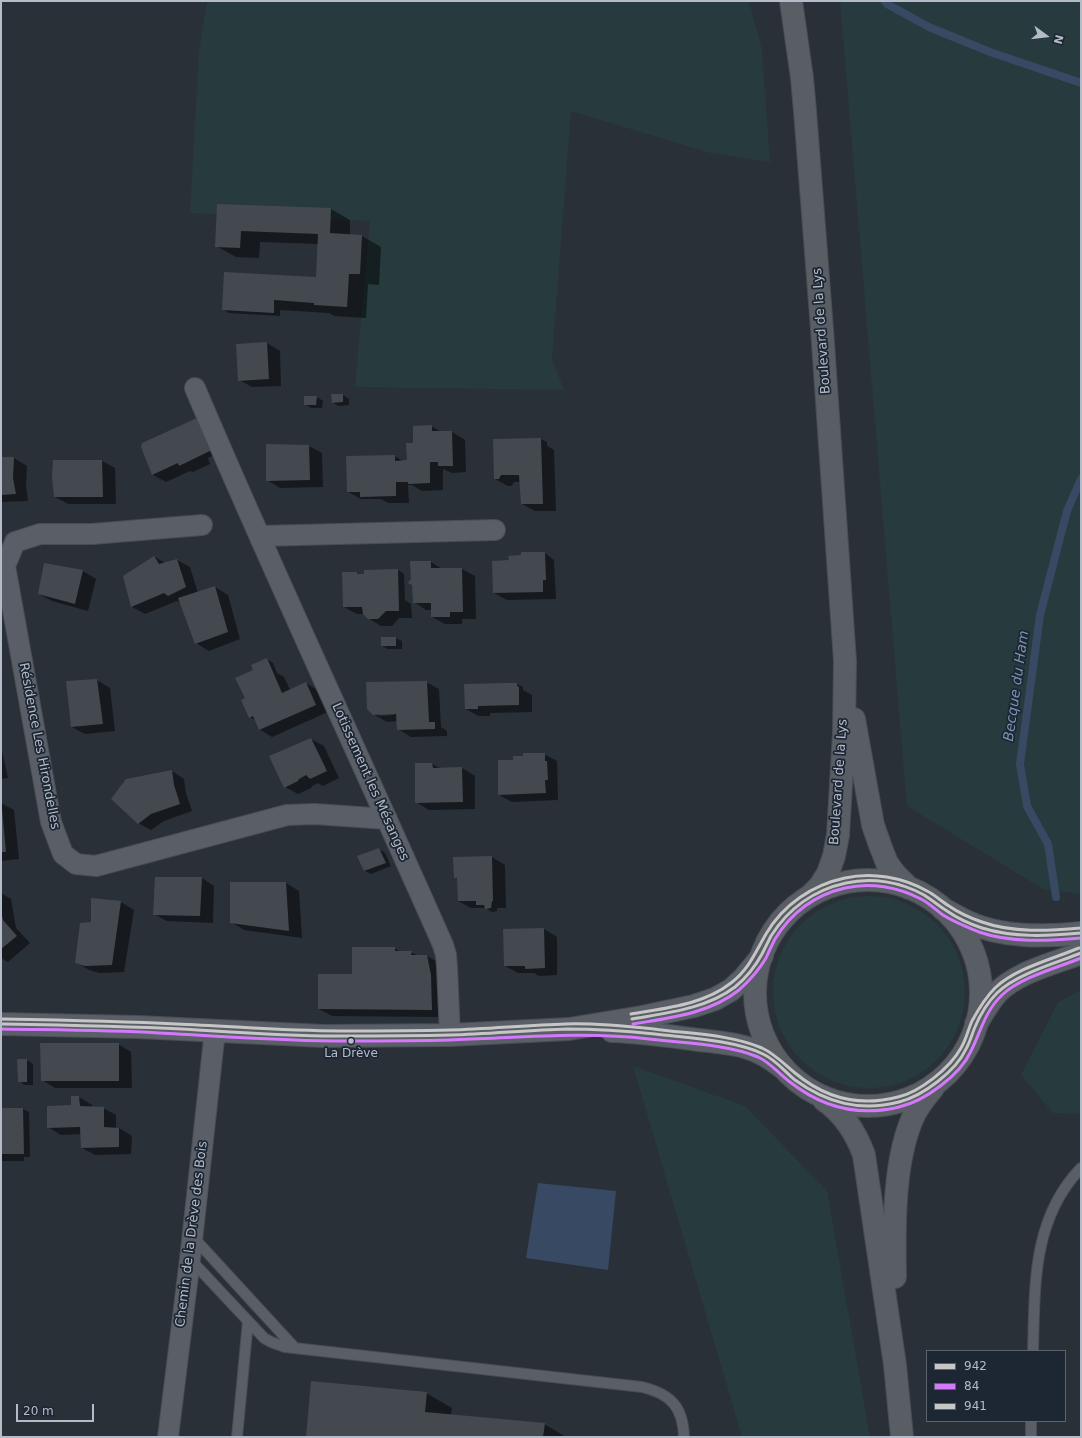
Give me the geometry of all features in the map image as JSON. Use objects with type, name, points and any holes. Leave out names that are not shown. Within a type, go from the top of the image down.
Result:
[{"type":"main road","name":"Boulevard de la Lys","points":[[791,1],[802,78],[812,193],[845,661],[854,724],[873,825],[887,863],[895,874],[910,888]]},
{"type":"main road","name":"Boulevard de la Lys","points":[[810,896],[820,886],[828,873],[834,856],[838,835],[844,732],[845,661]]},
{"type":"main road","points":[[895,1364],[894,1238],[896,1200],[905,1142],[915,1113],[923,1100],[937,1082],[958,1062],[966,1050],[980,1010],[981,996],[978,968],[968,942],[961,930],[943,909],[927,897],[910,888],[885,881],[859,880],[834,886],[810,896],[789,912],[780,922],[773,932],[762,956],[756,982],[756,1008],[762,1034],[767,1046],[783,1068],[798,1082],[830,1104],[843,1116],[852,1129],[864,1155],[895,1364],[902,1437]]},
{"type":"main road","points":[[816,1094],[843,1104],[857,1106],[879,1106],[900,1102],[913,1097],[937,1082]]},
{"type":"street","name":"Lotissement les Mésanges","points":[[195,388],[226,463],[388,819],[443,945],[447,967],[450,1035]]},
{"type":"street","name":"Résidence Les Hirondelles","points":[[202,525],[92,534],[40,534],[15,542],[5,566],[51,822],[63,854],[76,864],[96,866],[287,816],[315,814],[388,819]]},
{"type":"street","points":[[260,536],[495,530]]},
{"type":"street","points":[[943,909],[968,922],[1007,932],[1032,935],[1081,933]]},
{"type":"street","points":[[976,1024],[998,992],[1011,982],[1026,974],[1081,953]]},
{"type":"street","points":[[569,1029],[642,1017],[694,1006],[731,990],[740,982],[762,956]]},
{"type":"street","points":[[1,1024],[215,1030],[264,1034],[323,1036],[450,1035],[569,1029],[635,1032],[724,1043],[747,1048],[763,1054],[783,1068]]},
{"type":"street","name":"Chemin de la Drève des Bois","points":[[168,1437],[193,1237],[215,1030]]},
{"type":"lane","points":[[1033,1350],[1035,1283],[1040,1246],[1047,1222],[1059,1197],[1074,1175],[1081,1168]]},
{"type":"lane","points":[[193,1237],[295,1348]]},
{"type":"lane","points":[[190,1259],[264,1338],[271,1342],[285,1347],[642,1387],[656,1390],[666,1396],[674,1404],[680,1414],[684,1437]]},
{"type":"lane","points":[[237,1437],[248,1321]]},
{"type":"lane","points":[[1031,1422],[1031,1437]]},
{"type":"green space","points":[[207,1],[749,1],[762,50],[770,162],[710,153],[571,111],[552,359],[564,390],[355,387],[370,221],[190,213],[199,52]]},
{"type":"green space","points":[[840,1],[1081,1],[1081,894],[1043,889],[907,806]]},
{"type":"green space","points":[[860,896],[878,896],[906,903],[922,912],[937,924],[949,939],[958,955],[965,983],[965,1001],[958,1029],[949,1045],[937,1060],[922,1072],[906,1081],[878,1088],[860,1088],[841,1084],[824,1077],[808,1066],[795,1053],[784,1037],[777,1020],[773,1001],[773,983],[777,964],[784,947],[795,931],[808,918],[824,907],[841,900]]},
{"type":"green space","points":[[1081,990],[1081,1114],[1053,1113],[1021,1075],[1058,1002]]},
{"type":"green space","points":[[633,1066],[745,1106],[827,1191],[870,1437],[742,1437]]},
{"type":"water","points":[[538,1183],[616,1191],[608,1270],[526,1258]]},
{"type":"building","points":[[217,204],[331,208],[330,233],[362,235],[360,274],[349,274],[347,307],[274,300],[274,313],[222,310],[224,272],[316,277],[318,234],[241,231],[240,248],[215,247]]},
{"type":"building","points":[[267,342],[269,379],[238,381],[236,344]]},
{"type":"building","points":[[331,394],[343,394],[343,402],[332,403]]},
{"type":"building","points":[[304,396],[317,396],[316,405],[304,405]]},
{"type":"building","points":[[197,418],[212,450],[179,466],[178,463],[152,475],[141,447],[142,443]]},
{"type":"building","points":[[432,425],[432,431],[452,431],[453,466],[438,466],[438,462],[430,462],[430,483],[408,484],[408,482],[396,482],[396,496],[360,497],[360,492],[347,492],[346,456],[395,455],[395,461],[407,460],[406,443],[413,443],[413,426]]},
{"type":"building","points":[[541,438],[543,504],[521,504],[519,475],[501,475],[499,479],[494,479],[493,439]]},
{"type":"building","points":[[266,444],[309,445],[310,480],[266,481]]},
{"type":"building","points":[[1,457],[14,457],[13,478],[16,494],[1,495]]},
{"type":"building","points":[[53,460],[102,460],[103,497],[54,497],[52,478]]},
{"type":"building","points":[[521,552],[545,552],[546,580],[543,580],[543,592],[493,593],[492,561],[509,560],[508,556],[521,555]]},
{"type":"building","points":[[154,556],[159,564],[177,559],[186,587],[168,596],[164,593],[131,607],[123,576]]},
{"type":"building","points":[[410,561],[431,561],[431,568],[462,568],[463,612],[450,612],[450,617],[431,617],[431,603],[413,603],[412,585],[408,583],[411,579]]},
{"type":"building","points":[[44,563],[83,570],[75,604],[38,594]]},
{"type":"building","points":[[398,569],[399,611],[386,611],[378,619],[368,619],[363,614],[362,607],[343,607],[342,572],[357,572],[357,574],[364,574],[364,570]]},
{"type":"building","points":[[215,586],[228,632],[195,644],[178,598]]},
{"type":"building","points":[[381,637],[396,637],[396,646],[381,646]]},
{"type":"building","points":[[267,658],[282,693],[306,682],[316,705],[259,730],[253,716],[249,718],[241,700],[245,698],[235,678],[253,670],[251,665]]},
{"type":"building","points":[[97,679],[103,724],[71,727],[66,681]]},
{"type":"building","points":[[427,681],[429,722],[435,722],[435,729],[397,730],[396,714],[373,715],[367,709],[366,682]]},
{"type":"building","points":[[517,683],[517,686],[519,687],[519,705],[478,706],[478,709],[465,709],[464,684]]},
{"type":"building","points":[[311,738],[327,771],[310,779],[306,775],[284,788],[269,756]]},
{"type":"building","points":[[523,753],[545,753],[548,780],[545,780],[546,793],[498,795],[498,760],[513,760],[513,756],[523,756]]},
{"type":"building","points":[[415,763],[432,763],[433,768],[462,767],[463,802],[415,803]]},
{"type":"building","points":[[172,770],[174,785],[180,804],[151,814],[138,824],[111,799],[126,779]]},
{"type":"building","points":[[2,809],[6,852],[1,852]]},
{"type":"building","points":[[379,848],[386,863],[364,871],[357,856]]},
{"type":"building","points":[[492,856],[493,901],[491,908],[485,909],[484,905],[476,905],[476,901],[458,901],[457,878],[454,878],[453,857]]},
{"type":"building","points":[[155,877],[202,877],[200,916],[153,915]]},
{"type":"building","points":[[230,882],[286,882],[289,931],[230,923]]},
{"type":"building","points":[[91,898],[121,901],[112,965],[85,966],[75,963],[80,923],[91,922]]},
{"type":"building","points":[[1,910],[3,920],[17,936],[1,949]]},
{"type":"building","points":[[544,928],[545,968],[525,969],[525,966],[504,966],[503,929]]},
{"type":"building","points":[[352,947],[395,947],[395,951],[412,951],[411,955],[427,955],[431,975],[432,1010],[318,1009],[318,974],[352,974]]},
{"type":"building","points":[[40,1043],[119,1043],[119,1081],[41,1081]]},
{"type":"building","points":[[17,1059],[27,1059],[27,1082],[18,1082]]},
{"type":"building","points":[[71,1096],[79,1096],[80,1106],[104,1107],[104,1127],[119,1128],[119,1147],[81,1148],[80,1127],[47,1128],[47,1106],[71,1105]]},
{"type":"building","points":[[1,1108],[23,1108],[24,1154],[1,1154]]},
{"type":"building","points":[[311,1381],[427,1392],[425,1412],[545,1423],[543,1437],[306,1437]]},
{"type":"waterway","points":[[885,1],[887,4],[929,27],[990,52],[1081,83]]},
{"type":"waterway","name":"Becque du Ham","points":[[1056,897],[1048,844],[1027,806],[1020,764],[1040,615],[1067,511],[1081,479]]},
{"type":"transit line","name":"941","points":[[631,1014],[696,1001],[720,990],[731,983],[743,972],[773,924],[790,905],[810,891],[821,886],[833,881],[855,876],[887,877],[907,882],[930,893],[961,913],[994,926],[1018,930],[1056,930],[1081,928]]},
{"type":"transit line","name":"942","points":[[632,1019],[685,1009],[699,1005],[724,994],[735,987],[750,972],[759,959],[771,936],[785,917],[794,909],[823,890],[856,881],[886,882],[906,887],[924,895],[968,923],[994,931],[1019,935],[1081,933]]},
{"type":"transit line","name":"84","points":[[633,1024],[688,1014],[715,1005],[727,998],[739,990],[757,971],[781,930],[796,913],[814,900],[824,895],[854,886],[884,887],[903,891],[924,901],[952,920],[991,936],[1016,940],[1081,938]]},
{"type":"transit line","name":"941","points":[[1,1019],[132,1022],[319,1031],[450,1030],[577,1024],[632,1027],[709,1035],[749,1043],[771,1053],[806,1082],[818,1089],[844,1098],[870,1101],[898,1097],[925,1085],[942,1071],[956,1056],[963,1045],[974,1017],[985,999],[995,988],[1024,969],[1079,948]]},
{"type":"transit line","name":"942","points":[[1,1024],[137,1027],[315,1036],[450,1035],[567,1029],[644,1033],[710,1040],[751,1049],[768,1056],[795,1080],[819,1095],[844,1103],[871,1106],[885,1105],[908,1099],[938,1082],[955,1066],[961,1057],[982,1013],[990,1000],[997,993],[1005,986],[1025,975],[1081,953]]},
{"type":"transit line","name":"84","points":[[1,1029],[119,1031],[322,1041],[437,1040],[574,1035],[649,1039],[733,1049],[746,1053],[763,1059],[790,1082],[815,1098],[842,1108],[869,1111],[884,1110],[909,1104],[941,1086],[966,1060],[987,1014],[1002,995],[1029,978],[1081,958]]},
{"type":"place","name":"La Drève","points":[[351,1041]]}]
